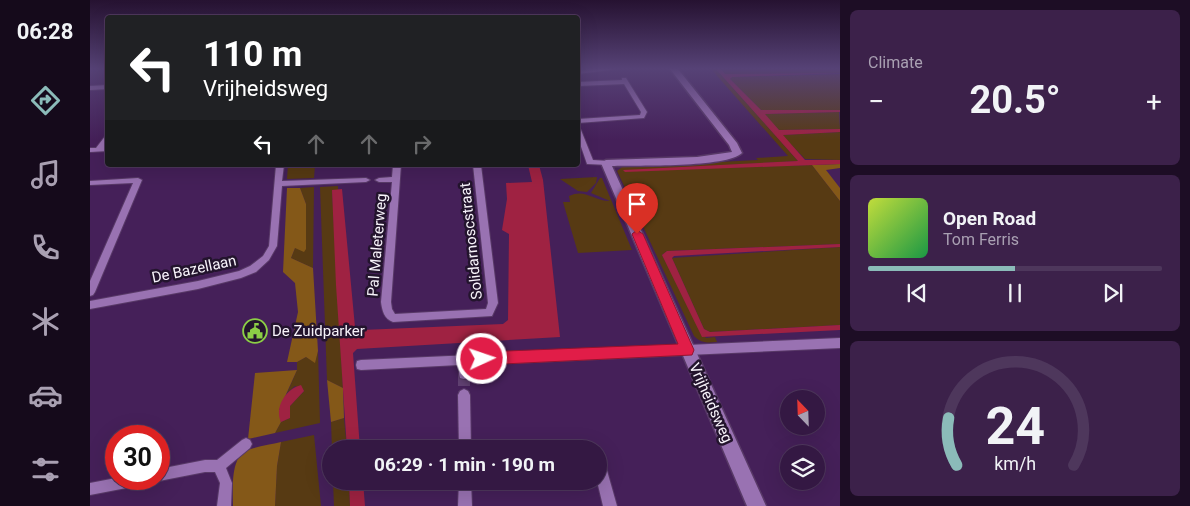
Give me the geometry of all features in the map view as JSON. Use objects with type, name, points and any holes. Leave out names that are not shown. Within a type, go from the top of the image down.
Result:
[{"type":"street","points":[[580,121],[642,118],[644,112],[632,93]]},
{"type":"street","points":[[580,135],[590,162],[713,159],[734,156],[737,153],[734,145],[693,93]]},
{"type":"street","points":[[94,150],[105,139]]},
{"type":"street","name":"Vrijheidsweg","points":[[606,163],[757,506]]},
{"type":"street","name":"De Bazellaan","points":[[90,305],[194,285],[241,274],[253,269],[266,258],[273,246],[280,167]]},
{"type":"street","name":"Pal Maleterweg","points":[[397,167],[386,302],[387,311],[393,318],[489,313]]},
{"type":"street","name":"Solidarnoscstraat","points":[[477,167],[493,303],[489,313]]},
{"type":"street","points":[[379,180],[396,179]]},
{"type":"street","points":[[90,183],[138,180],[90,292]]},
{"type":"street","points":[[278,184],[366,180]]},
{"type":"street","points":[[361,365],[840,343]]},
{"type":"street","points":[[464,360],[464,374]]},
{"type":"street","points":[[464,395],[465,440]]},
{"type":"street","points":[[170,473],[204,466],[219,466],[246,444]]},
{"type":"street","points":[[219,466],[226,483],[224,506]]},
{"type":"street","points":[[90,490],[105,487]]},
{"type":"street","points":[[465,490],[466,506]]},
{"type":"street","points":[[606,490],[610,506]]},
{"type":"shaded area","points":[[732,93],[737,93],[798,161],[624,171],[812,165],[840,201],[840,244],[667,251],[662,255],[706,338],[715,337],[717,342],[702,341],[694,336],[640,220],[644,219],[640,210],[636,211],[617,171],[622,167],[758,160],[756,158],[788,156]]},
{"type":"shaded area","points":[[737,93],[744,93],[761,110],[840,110],[840,112],[765,114],[779,130],[840,129],[840,132],[783,135],[805,160],[840,160],[840,164],[625,172],[623,170],[798,161]]},
{"type":"shaded area","points":[[744,93],[840,93],[840,110],[761,110]]},
{"type":"shaded area","points":[[839,112],[840,129],[779,130],[764,114]]},
{"type":"shaded area","points":[[840,132],[840,160],[805,159],[782,135]]},
{"type":"shaded area","points":[[840,164],[840,168],[826,170],[840,188],[840,201],[812,165]]},
{"type":"shaded area","points":[[288,167],[315,167],[314,178],[287,179]]},
{"type":"shaded area","points":[[528,167],[540,167],[543,180],[560,337],[357,349],[353,353],[359,440],[346,440],[332,190],[342,189],[355,327],[362,330],[503,324],[508,320],[509,234],[502,230],[507,199],[506,183],[532,182]]},
{"type":"shaded area","points":[[597,177],[596,183],[587,192],[578,191],[560,179]]},
{"type":"shaded area","points":[[600,178],[602,178],[632,250],[578,253],[563,202],[570,202],[569,196],[580,193],[610,201],[591,193]]},
{"type":"shaded area","points":[[338,186],[338,190],[332,190],[343,388],[327,380],[320,187]]},
{"type":"shaded area","points":[[314,187],[313,268],[291,258],[295,248],[306,249],[306,204],[300,188]]},
{"type":"shaded area","points":[[287,188],[300,188],[306,204],[306,249],[304,252],[295,248],[291,258],[313,268],[318,351],[315,363],[306,357],[297,362],[287,362],[298,312],[295,283],[283,272]]},
{"type":"shaded area","points":[[840,244],[840,247],[674,256],[672,258],[704,329],[710,332],[840,325],[840,330],[702,337],[662,255],[667,251]]},
{"type":"shaded area","points":[[840,247],[840,325],[710,332],[704,329],[672,258]]},
{"type":"shaded area","points":[[318,351],[320,423],[275,433],[281,422],[290,418],[290,406],[304,391],[295,386],[287,393],[297,370],[297,362],[306,357],[315,362]]},
{"type":"shaded area","points":[[297,370],[279,410],[281,422],[275,433],[248,439],[255,373]]},
{"type":"shaded area","points":[[327,380],[343,388],[344,418],[331,422]]},
{"type":"shaded area","points":[[301,385],[304,391],[290,406],[290,418],[281,422],[279,410],[283,399],[291,390]]},
{"type":"shaded area","points":[[344,418],[346,440],[332,440],[331,422]]},
{"type":"shaded area","points":[[314,435],[321,506],[275,506],[277,466],[281,442]]},
{"type":"shaded area","points":[[281,442],[277,466],[275,506],[233,506],[233,484],[237,460],[246,451]]},
{"type":"shaded area","points":[[333,490],[349,490],[350,506],[334,506]]},
{"type":"shaded area","points":[[349,490],[364,490],[365,506],[350,506]]},
{"type":"tunnel","points":[[464,374],[464,395]]},
{"type":"place","name":"De Zuidparker","points":[[255,331]]},
{"type":"route","points":[[482,359],[688,350],[637,234]]}]
